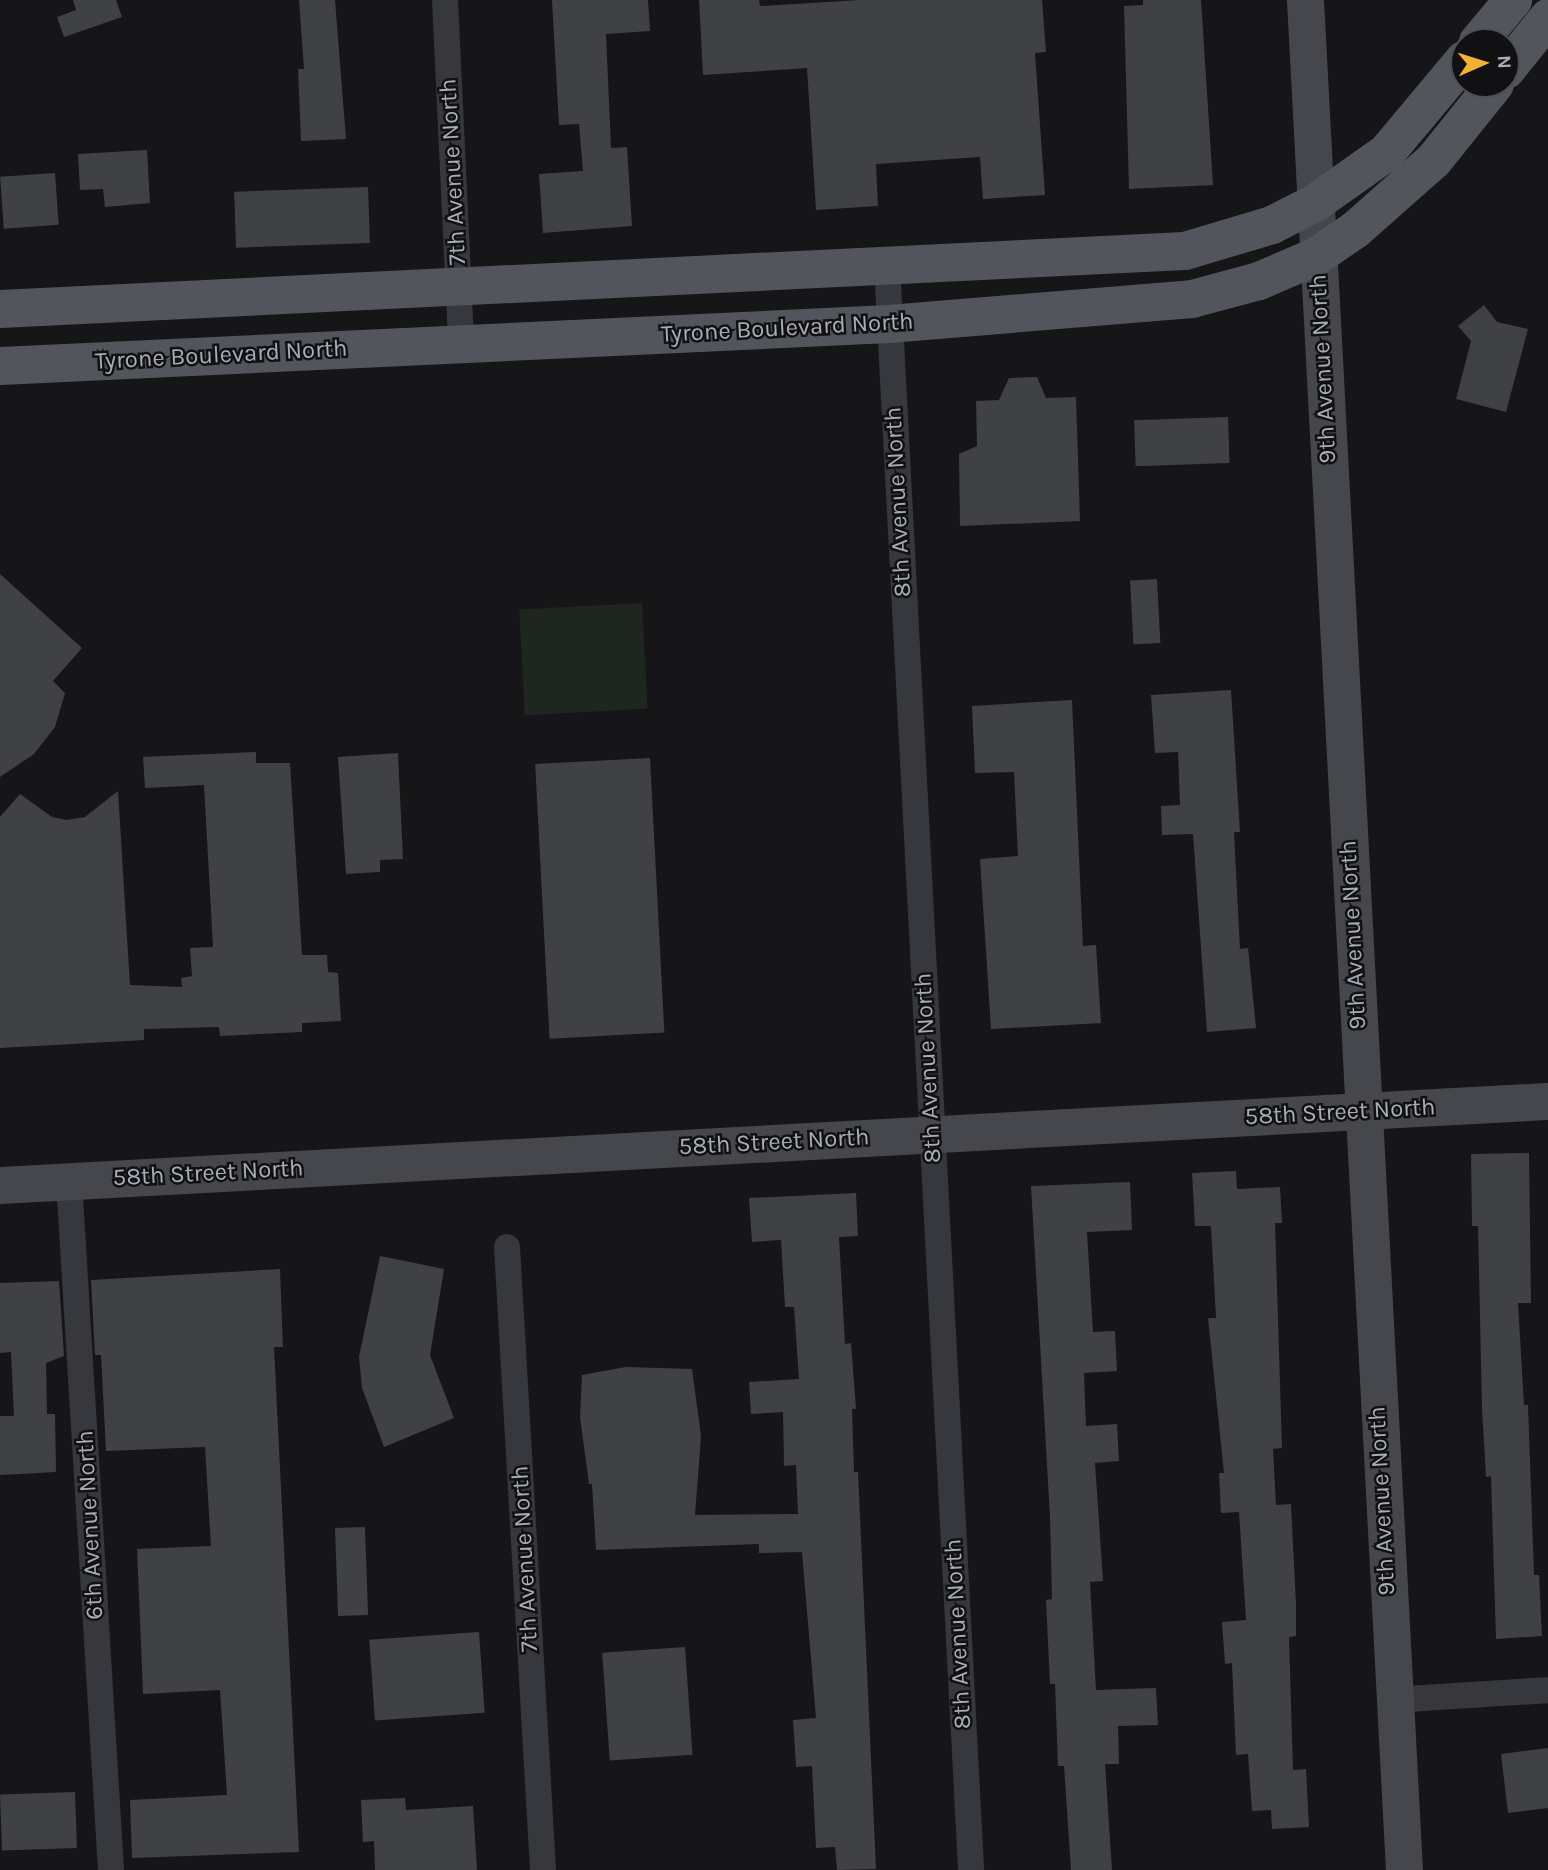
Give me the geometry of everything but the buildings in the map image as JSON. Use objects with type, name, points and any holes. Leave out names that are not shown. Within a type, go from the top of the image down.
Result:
[{"type":"main road","points":[[1490,28],[1513,0]]},
{"type":"main road","points":[[1520,53],[1548,18]]},
{"type":"main road","points":[[0,309],[458,284],[1185,251],[1259,230],[1315,203],[1387,152],[1450,77]]},
{"type":"main road","name":"Tyrone Boulevard North","points":[[0,366],[889,324],[1192,299],[1259,282],[1317,256],[1355,230],[1434,160],[1484,98]]},
{"type":"street","name":"7th Avenue North","points":[[445,0],[461,344]]},
{"type":"street","name":"9th Avenue North","points":[[1305,0],[1391,1700],[1404,1870]]},
{"type":"street","name":"8th Avenue North","points":[[887,265],[971,1870]]},
{"type":"street","name":"58th Street North","points":[[0,1185],[1548,1101]]},
{"type":"street","name":"6th Avenue North","points":[[69,1181],[111,1870]]},
{"type":"street","name":"7th Avenue North","points":[[507,1247],[543,1870]]},
{"type":"street","points":[[1391,1700],[1548,1690]]},
{"type":"shaded area","points":[[642,603],[648,709],[525,715],[519,609]]}]
